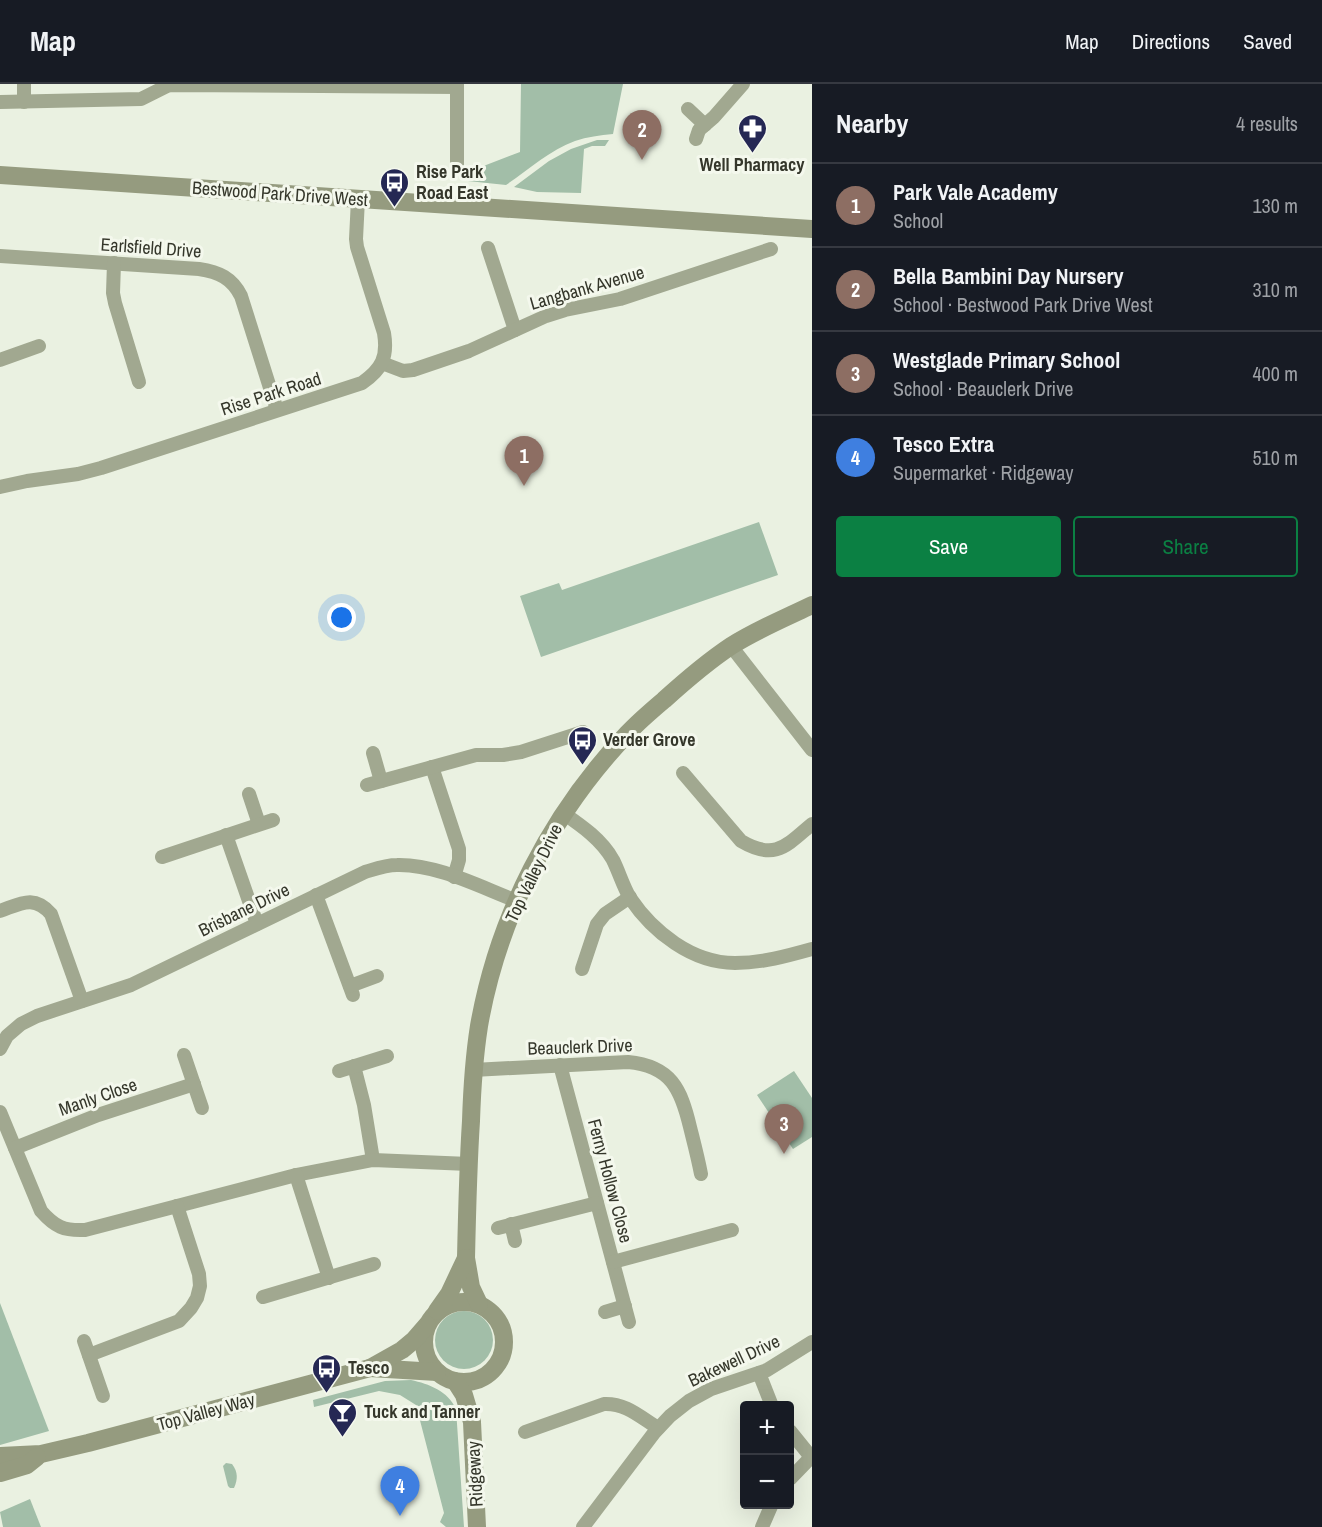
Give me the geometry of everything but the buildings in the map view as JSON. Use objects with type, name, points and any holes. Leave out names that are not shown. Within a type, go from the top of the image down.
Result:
[{"type":"street","points":[[24,84],[24,102]]},
{"type":"street","points":[[696,139],[699,130],[743,84]]},
{"type":"street","points":[[0,102],[134,100],[146,98],[167,86],[457,85],[450,151],[457,166]]},
{"type":"street","points":[[688,109],[705,125]]},
{"type":"street","name":"Bestwood Park Drive West","points":[[0,175],[812,229]]},
{"type":"street","points":[[358,199],[357,247],[384,333],[386,344],[382,363]]},
{"type":"street","points":[[488,248],[515,330]]},
{"type":"street","name":"Langbank Avenue","points":[[382,363],[403,371],[413,370],[462,354],[546,316],[620,299],[735,254],[771,249]]},
{"type":"street","name":"Earlsfield Drive","points":[[0,256],[114,263],[212,271],[222,274],[241,296],[278,410]]},
{"type":"street","points":[[114,263],[114,303],[139,382]]},
{"type":"street","points":[[0,360],[39,346]]},
{"type":"street","name":"Rise Park Road","points":[[0,487],[101,468],[362,382],[370,377],[382,363]]},
{"type":"street","name":"Top Valley Drive","points":[[479,1304],[471,1287],[466,1258],[473,1070],[479,1026],[489,984],[517,901],[563,813],[593,772],[628,733],[691,675],[731,646],[812,605]]},
{"type":"street","points":[[731,646],[812,750]]},
{"type":"street","points":[[374,753],[374,783],[476,755],[503,755],[570,741],[583,732]]},
{"type":"street","points":[[432,767],[459,849],[459,860],[454,876]]},
{"type":"street","points":[[683,773],[699,782],[741,841],[751,847],[776,850],[786,846],[812,825]]},
{"type":"street","points":[[249,794],[259,824]]},
{"type":"street","points":[[563,813],[580,825],[605,849],[630,897],[645,918],[672,941],[691,952],[714,960],[734,963],[808,955]]},
{"type":"street","points":[[162,857],[177,858],[226,835],[273,820]]},
{"type":"street","points":[[226,835],[257,924]]},
{"type":"street","name":"Brisbane Drive","points":[[0,1049],[7,1036],[21,1024],[37,1016],[131,985],[365,872],[394,864],[419,865],[517,901]]},
{"type":"street","points":[[316,895],[352,991],[377,976]]},
{"type":"street","points":[[582,969],[593,956],[597,924],[604,914],[630,897]]},
{"type":"street","points":[[0,911],[25,902],[36,902],[45,907],[51,914],[82,1001]]},
{"type":"street","points":[[184,1054],[202,1108]]},
{"type":"street","points":[[339,1071],[387,1056]]},
{"type":"street","name":"Beauclerk Drive","points":[[473,1070],[644,1063],[672,1081],[680,1093],[705,1158],[701,1174]]},
{"type":"street","name":"Ferny Hollow Close","points":[[560,1065],[629,1322]]},
{"type":"street","points":[[354,1066],[364,1105],[373,1160]]},
{"type":"street","name":"Manly Close","points":[[15,1148],[98,1115],[194,1084]]},
{"type":"street","points":[[0,1112],[41,1211],[58,1227],[71,1231],[85,1230],[296,1175],[373,1160],[469,1164]]},
{"type":"street","points":[[296,1175],[329,1278]]},
{"type":"street","points":[[515,1241],[505,1226],[597,1203]]},
{"type":"street","points":[[89,1355],[179,1321],[197,1298],[200,1286],[199,1274],[177,1206]]},
{"type":"street","points":[[613,1262],[723,1228]]},
{"type":"street","name":"Top Valley Drive","points":[[431,1319],[449,1294],[466,1258]]},
{"type":"street","points":[[274,1299],[374,1264]]},
{"type":"street","points":[[456,1302],[479,1304],[494,1315],[500,1323],[504,1341],[500,1359],[495,1367],[488,1374],[467,1382],[455,1381],[437,1372],[430,1364],[423,1345],[424,1335],[431,1319],[446,1305],[456,1302]]},
{"type":"street","points":[[604,1312],[625,1306]]},
{"type":"street","name":"Top Valley Way","points":[[41,1454],[370,1368],[402,1350],[414,1340],[431,1319]]},
{"type":"street","points":[[84,1341],[102,1396]]},
{"type":"street","name":"Bakewell Drive","points":[[583,1527],[658,1428],[670,1416],[689,1401],[711,1389],[768,1370],[812,1342]]},
{"type":"street","name":"Top Valley Way","points":[[370,1368],[437,1372]]},
{"type":"street","points":[[759,1373],[770,1401]]},
{"type":"street","name":"Ridgeway","points":[[472,1422],[479,1394],[488,1374]]},
{"type":"street","name":"Ridgeway","points":[[455,1381],[464,1395],[472,1422],[477,1527]]},
{"type":"street","points":[[533,1413],[532,1430],[604,1404],[614,1403],[625,1407],[658,1428]]},
{"type":"street","points":[[794,1437],[811,1457],[794,1474]]},
{"type":"street","points":[[0,1456],[41,1454]]},
{"type":"street","points":[[0,1473],[27,1465],[41,1454]]},
{"type":"street","points":[[762,1527],[770,1509]]},
{"type":"green space","points":[[521,84],[623,84],[613,134],[584,138],[566,145],[506,185],[468,181],[468,172],[520,152]]},
{"type":"green space","points":[[597,140],[609,140],[605,146],[592,146],[584,149],[581,193],[537,192],[514,187],[549,161],[571,149]]},
{"type":"green space","points":[[759,522],[778,575],[541,657],[520,596],[559,583],[562,590]]},
{"type":"green space","points":[[794,1071],[812,1098],[812,1137],[793,1149],[757,1095]]},
{"type":"green space","points":[[0,1303],[49,1431],[0,1445]]},
{"type":"green space","points":[[464,1311],[475,1313],[488,1324],[493,1340],[491,1351],[480,1364],[464,1369],[453,1367],[440,1356],[435,1340],[437,1329],[448,1316]]},
{"type":"green space","points":[[411,1380],[437,1389],[448,1397],[456,1409],[464,1527],[446,1527],[440,1522],[444,1513],[416,1405],[400,1395],[379,1391],[314,1407],[313,1400],[385,1381]]},
{"type":"green space","points":[[226,1463],[232,1464],[236,1473],[234,1488],[228,1486],[223,1466]]},
{"type":"green space","points":[[30,1499],[41,1527],[3,1527],[0,1512]]},
{"type":"place","name":"Well Pharmacy","points":[[752,154]]},
{"type":"place","name":"Bella Bambini Day Nursery","points":[[642,160]]},
{"type":"place","name":"Rise Park Road East","points":[[395,208]]},
{"type":"place","name":"Park Vale Academy","points":[[524,486]]},
{"type":"place","name":"Verder Grove","points":[[582,766]]},
{"type":"place","name":"Westglade Primary School","points":[[784,1154]]},
{"type":"place","name":"Tesco","points":[[327,1394]]},
{"type":"place","name":"Tuck and Tanner","points":[[343,1438]]},
{"type":"place","name":"Tesco Extra","points":[[400,1516]]}]
